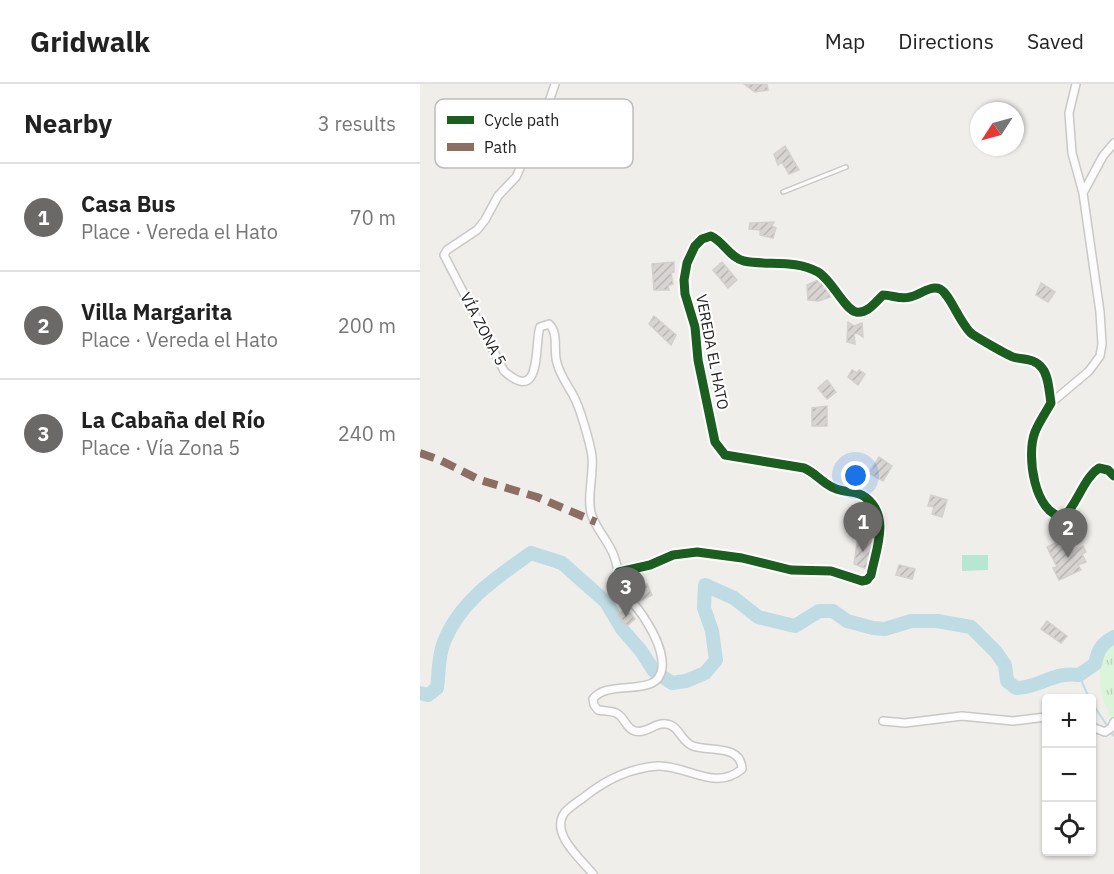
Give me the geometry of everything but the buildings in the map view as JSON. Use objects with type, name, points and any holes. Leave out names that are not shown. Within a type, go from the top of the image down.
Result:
[{"type":"street","name":"VÍA ZONA 5","points":[[550,99],[555,84]]},
{"type":"street","points":[[1076,84],[1069,113],[1072,153],[1083,193],[1100,312],[1101,356],[1089,370],[1051,403],[1034,432],[1031,462],[1035,484],[1047,506],[1058,517],[1064,517],[1074,507],[1090,474],[1099,468],[1108,470],[1114,476]]},
{"type":"street","points":[[1083,193],[1103,156],[1114,143]]},
{"type":"street","name":"VÍA ZONA 5","points":[[520,168],[516,177],[498,196],[477,230],[447,250],[444,255],[504,371],[511,377],[519,381],[532,374],[537,360],[540,327],[549,324],[555,331],[554,355],[559,370],[574,397],[592,454],[590,508],[592,517],[609,545],[625,593],[644,619],[658,646],[662,670],[656,681],[648,685],[611,689],[598,693],[593,699],[594,705],[598,710],[616,712],[630,729],[638,732],[651,729],[661,723],[669,724],[676,728],[687,743],[695,747],[731,752],[737,755],[742,769],[722,778],[696,777],[677,768],[658,766],[624,774],[603,782],[566,812],[560,821],[561,833],[593,874]]},
{"type":"street","name":"VEREDA EL HATO","points":[[619,572],[650,565],[673,555],[697,552],[742,558],[791,570],[831,571],[862,581],[872,575],[881,525],[877,510],[865,497],[830,487],[815,473],[804,468],[725,455],[715,441],[684,280],[687,263],[695,246],[702,239],[711,236],[719,240],[734,256],[744,261],[787,262],[818,272],[830,281],[851,310],[860,313],[867,310],[883,295],[912,297],[932,288],[939,288],[945,292],[961,322],[972,334],[1012,357],[1031,360],[1042,367],[1051,403]]},
{"type":"street","points":[[883,721],[905,723],[962,716],[1013,722],[1042,718]]},
{"type":"street","points":[[1096,729],[1105,732],[1114,722]]},
{"type":"lane","points":[[783,192],[846,168]]},
{"type":"green space","points":[[962,555],[988,555],[988,570],[962,571]]},
{"type":"green space","points":[[1114,645],[1114,724],[1103,698],[1100,673],[1101,653]]},
{"type":"waterway","points":[[420,693],[428,695],[437,688],[442,647],[460,614],[481,591],[531,553],[562,563],[606,602],[622,629],[654,671],[672,683],[686,681],[705,673],[716,660],[712,631],[704,608],[705,585],[734,598],[758,617],[795,626],[819,611],[833,611],[847,621],[873,628],[885,629],[911,621],[937,621],[971,627],[996,652],[1005,665],[1007,681],[1016,688],[1062,675],[1079,675],[1095,664],[1101,648],[1114,637]]},
{"type":"waterway","points":[[1079,675],[1087,694]]},
{"type":"waterway","points":[[1096,709],[1106,724]]},
{"type":"marked path","points":[[420,453],[440,460],[480,480],[537,497],[596,522]]},
{"type":"cycle path","points":[[619,572],[650,565],[673,555],[697,552],[742,558],[791,570],[831,571],[862,581],[867,580],[871,575],[880,523],[873,505],[865,497],[858,493],[838,490],[804,468],[725,455],[715,442],[698,360],[695,327],[685,294],[684,280],[687,263],[695,246],[702,239],[711,236],[735,257],[744,261],[791,264],[818,272],[847,306],[856,312],[868,309],[883,295],[907,298],[929,289],[940,289],[948,297],[972,334],[1010,356],[1036,362],[1044,371],[1051,403],[1032,442],[1032,468],[1039,495],[1046,506],[1054,514],[1064,517],[1094,472],[1099,468],[1108,470],[1114,476]]},
{"type":"place","name":"Casa Bus","points":[[863,552]]},
{"type":"place","name":"Villa Margarita","points":[[1068,558]]},
{"type":"place","name":"La Cabaña del Río","points":[[626,617]]}]
